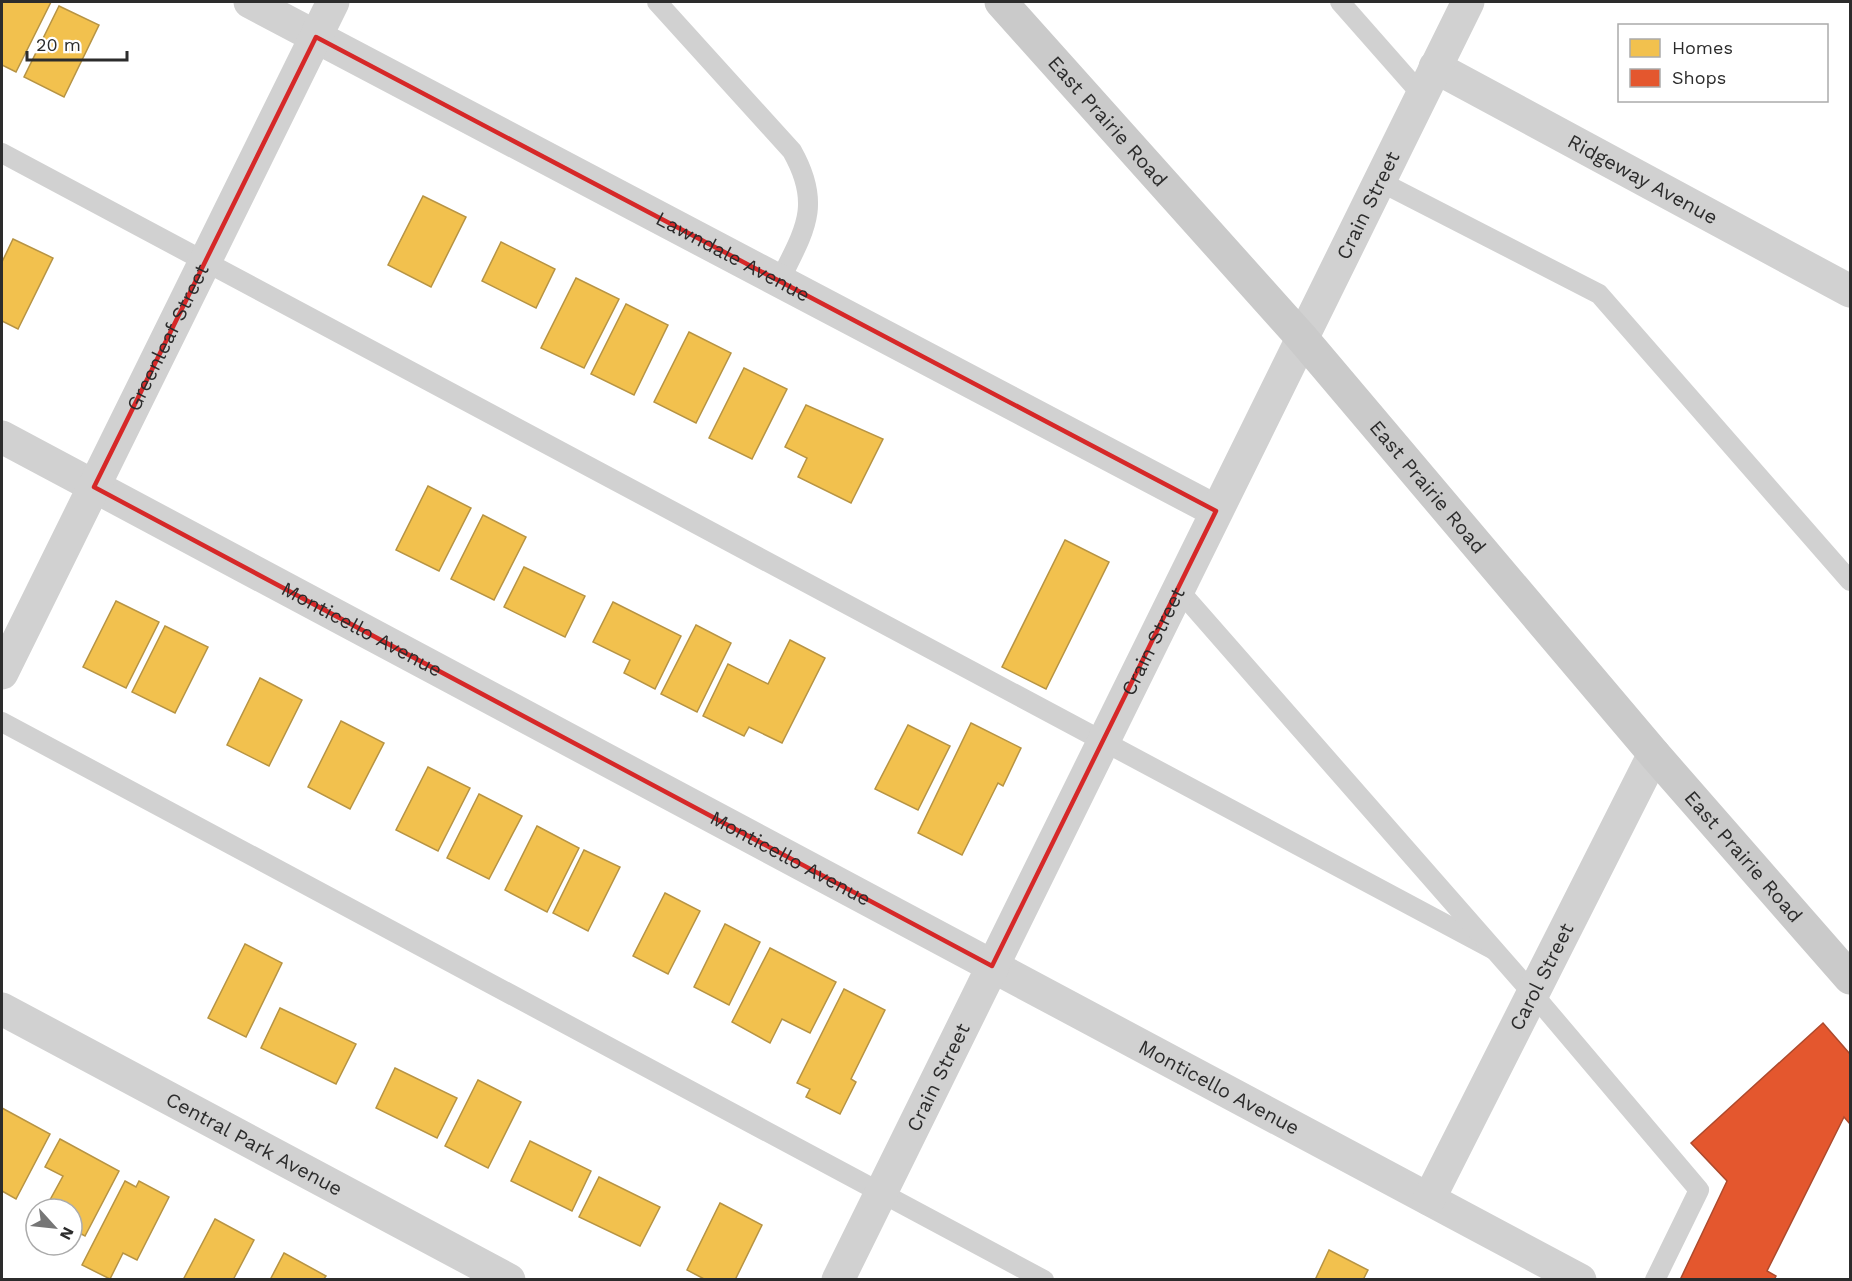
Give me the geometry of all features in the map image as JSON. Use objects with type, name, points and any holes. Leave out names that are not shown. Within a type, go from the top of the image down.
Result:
[{"type":"street","name":"Lawndale Avenue","points":[[250,2],[1216,511]]},
{"type":"street","name":"Greenleaf Street","points":[[2,673],[333,2]]},
{"type":"street","name":"East Prairie Road","points":[[1001,2],[1302,338],[1654,754],[1851,978]]},
{"type":"street","name":"Crain Street","points":[[838,1280],[1468,2]]},
{"type":"street","name":"Ridgeway Avenue","points":[[1429,81],[1851,291]]},
{"type":"street","name":"Monticello Avenue","points":[[2,437],[1580,1280]]},
{"type":"street","name":"Carol Street","points":[[1429,1199],[1654,754]]},
{"type":"street","name":"Central Park Avenue","points":[[2,1009],[508,1280]]},
{"type":"lane","points":[[657,2],[792,151],[804,172],[809,214],[779,282]]},
{"type":"lane","points":[[1340,2],[1429,81]]},
{"type":"lane","points":[[2,153],[1494,950]]},
{"type":"lane","points":[[1379,181],[1599,294],[1851,581]]},
{"type":"lane","points":[[1178,589],[1533,994],[1699,1190],[1655,1280]]},
{"type":"lane","points":[[2,722],[1044,1280]]},
{"type":"highlighted area","points":[[316,37],[1216,511],[992,966],[94,487]]},
{"type":"building: Homes","points":[[2,2],[51,2],[16,72],[2,65]]},
{"type":"building: Homes","points":[[59,6],[99,25],[64,97],[24,77]]},
{"type":"building: Homes","points":[[423,196],[466,217],[431,287],[388,265]]},
{"type":"building: Homes","points":[[13,239],[53,258],[18,329],[2,321],[2,262]]},
{"type":"building: Homes","points":[[501,242],[555,269],[536,308],[482,281]]},
{"type":"building: Homes","points":[[576,278],[619,299],[584,368],[541,348]]},
{"type":"building: Homes","points":[[626,304],[668,325],[634,395],[591,374]]},
{"type":"building: Homes","points":[[689,332],[731,353],[696,423],[654,402]]},
{"type":"building: Homes","points":[[744,368],[787,389],[752,459],[709,438]]},
{"type":"building: Homes","points":[[806,405],[883,439],[851,503],[798,477],[807,458],[785,447]]},
{"type":"building: Homes","points":[[428,486],[471,508],[439,571],[396,550]]},
{"type":"building: Homes","points":[[483,515],[526,537],[494,600],[451,579]]},
{"type":"building: Homes","points":[[1065,540],[1109,562],[1046,689],[1002,667]]},
{"type":"building: Homes","points":[[524,567],[585,596],[565,637],[504,607]]},
{"type":"building: Homes","points":[[116,601],[159,622],[126,688],[83,667]]},
{"type":"building: Homes","points":[[613,602],[681,636],[655,689],[624,673],[630,660],[593,642]]},
{"type":"building: Homes","points":[[696,625],[731,643],[697,712],[661,694]]},
{"type":"building: Homes","points":[[165,626],[208,647],[175,713],[132,692]]},
{"type":"building: Homes","points":[[790,640],[825,658],[782,743],[749,727],[744,736],[703,716],[728,664],[768,684]]},
{"type":"building: Homes","points":[[260,678],[302,700],[269,766],[227,745]]},
{"type":"building: Homes","points":[[341,721],[384,743],[350,809],[308,787]]},
{"type":"building: Homes","points":[[971,723],[1021,748],[1003,786],[998,783],[962,855],[918,833]]},
{"type":"building: Homes","points":[[908,725],[950,746],[918,810],[875,789]]},
{"type":"building: Homes","points":[[428,767],[470,788],[438,851],[396,830]]},
{"type":"building: Homes","points":[[479,794],[522,816],[489,879],[447,858]]},
{"type":"building: Homes","points":[[537,826],[579,848],[547,912],[505,890]]},
{"type":"building: Homes","points":[[584,850],[620,867],[588,931],[553,913]]},
{"type":"building: Homes","points":[[665,893],[700,911],[668,974],[633,956]]},
{"type":"building: Homes","points":[[725,924],[760,942],[729,1005],[694,987]]},
{"type":"building: Homes","points":[[245,944],[282,963],[246,1037],[208,1018]]},
{"type":"building: Homes","points":[[770,948],[836,982],[810,1033],[782,1019],[770,1043],[732,1022]]},
{"type":"building: Homes","points":[[844,989],[885,1010],[851,1079],[856,1082],[840,1114],[806,1097],[810,1089],[797,1083]]},
{"type":"building: Homes","points":[[280,1008],[356,1044],[336,1084],[261,1048]]},
{"type":"building: Homes","points":[[395,1068],[457,1098],[437,1138],[376,1108]]},
{"type":"building: Homes","points":[[478,1080],[521,1102],[488,1168],[445,1146]]},
{"type":"building: Homes","points":[[2,1108],[50,1134],[16,1199],[2,1191]]},
{"type":"building: Homes","points":[[60,1139],[119,1171],[85,1236],[84,1197],[52,1197],[63,1176],[45,1167]]},
{"type":"building: Homes","points":[[530,1141],[591,1171],[572,1211],[511,1181]]},
{"type":"building: Homes","points":[[599,1177],[660,1207],[640,1246],[579,1217]]},
{"type":"building: Homes","points":[[125,1181],[136,1187],[139,1181],[169,1197],[137,1260],[123,1253],[110,1279],[82,1265]]},
{"type":"building: Homes","points":[[720,1203],[762,1225],[735,1280],[706,1280],[687,1270]]},
{"type":"building: Homes","points":[[215,1219],[254,1240],[233,1280],[183,1280]]},
{"type":"building: Homes","points":[[1329,1250],[1368,1270],[1363,1280],[1315,1280]]},
{"type":"building: Homes","points":[[284,1253],[326,1276],[323,1280],[270,1280]]},
{"type":"building: Shops","points":[[1823,1023],[1850,1054],[1850,1124],[1844,1117],[1767,1271],[1776,1276],[1774,1280],[1680,1280],[1727,1181],[1691,1143]]}]
